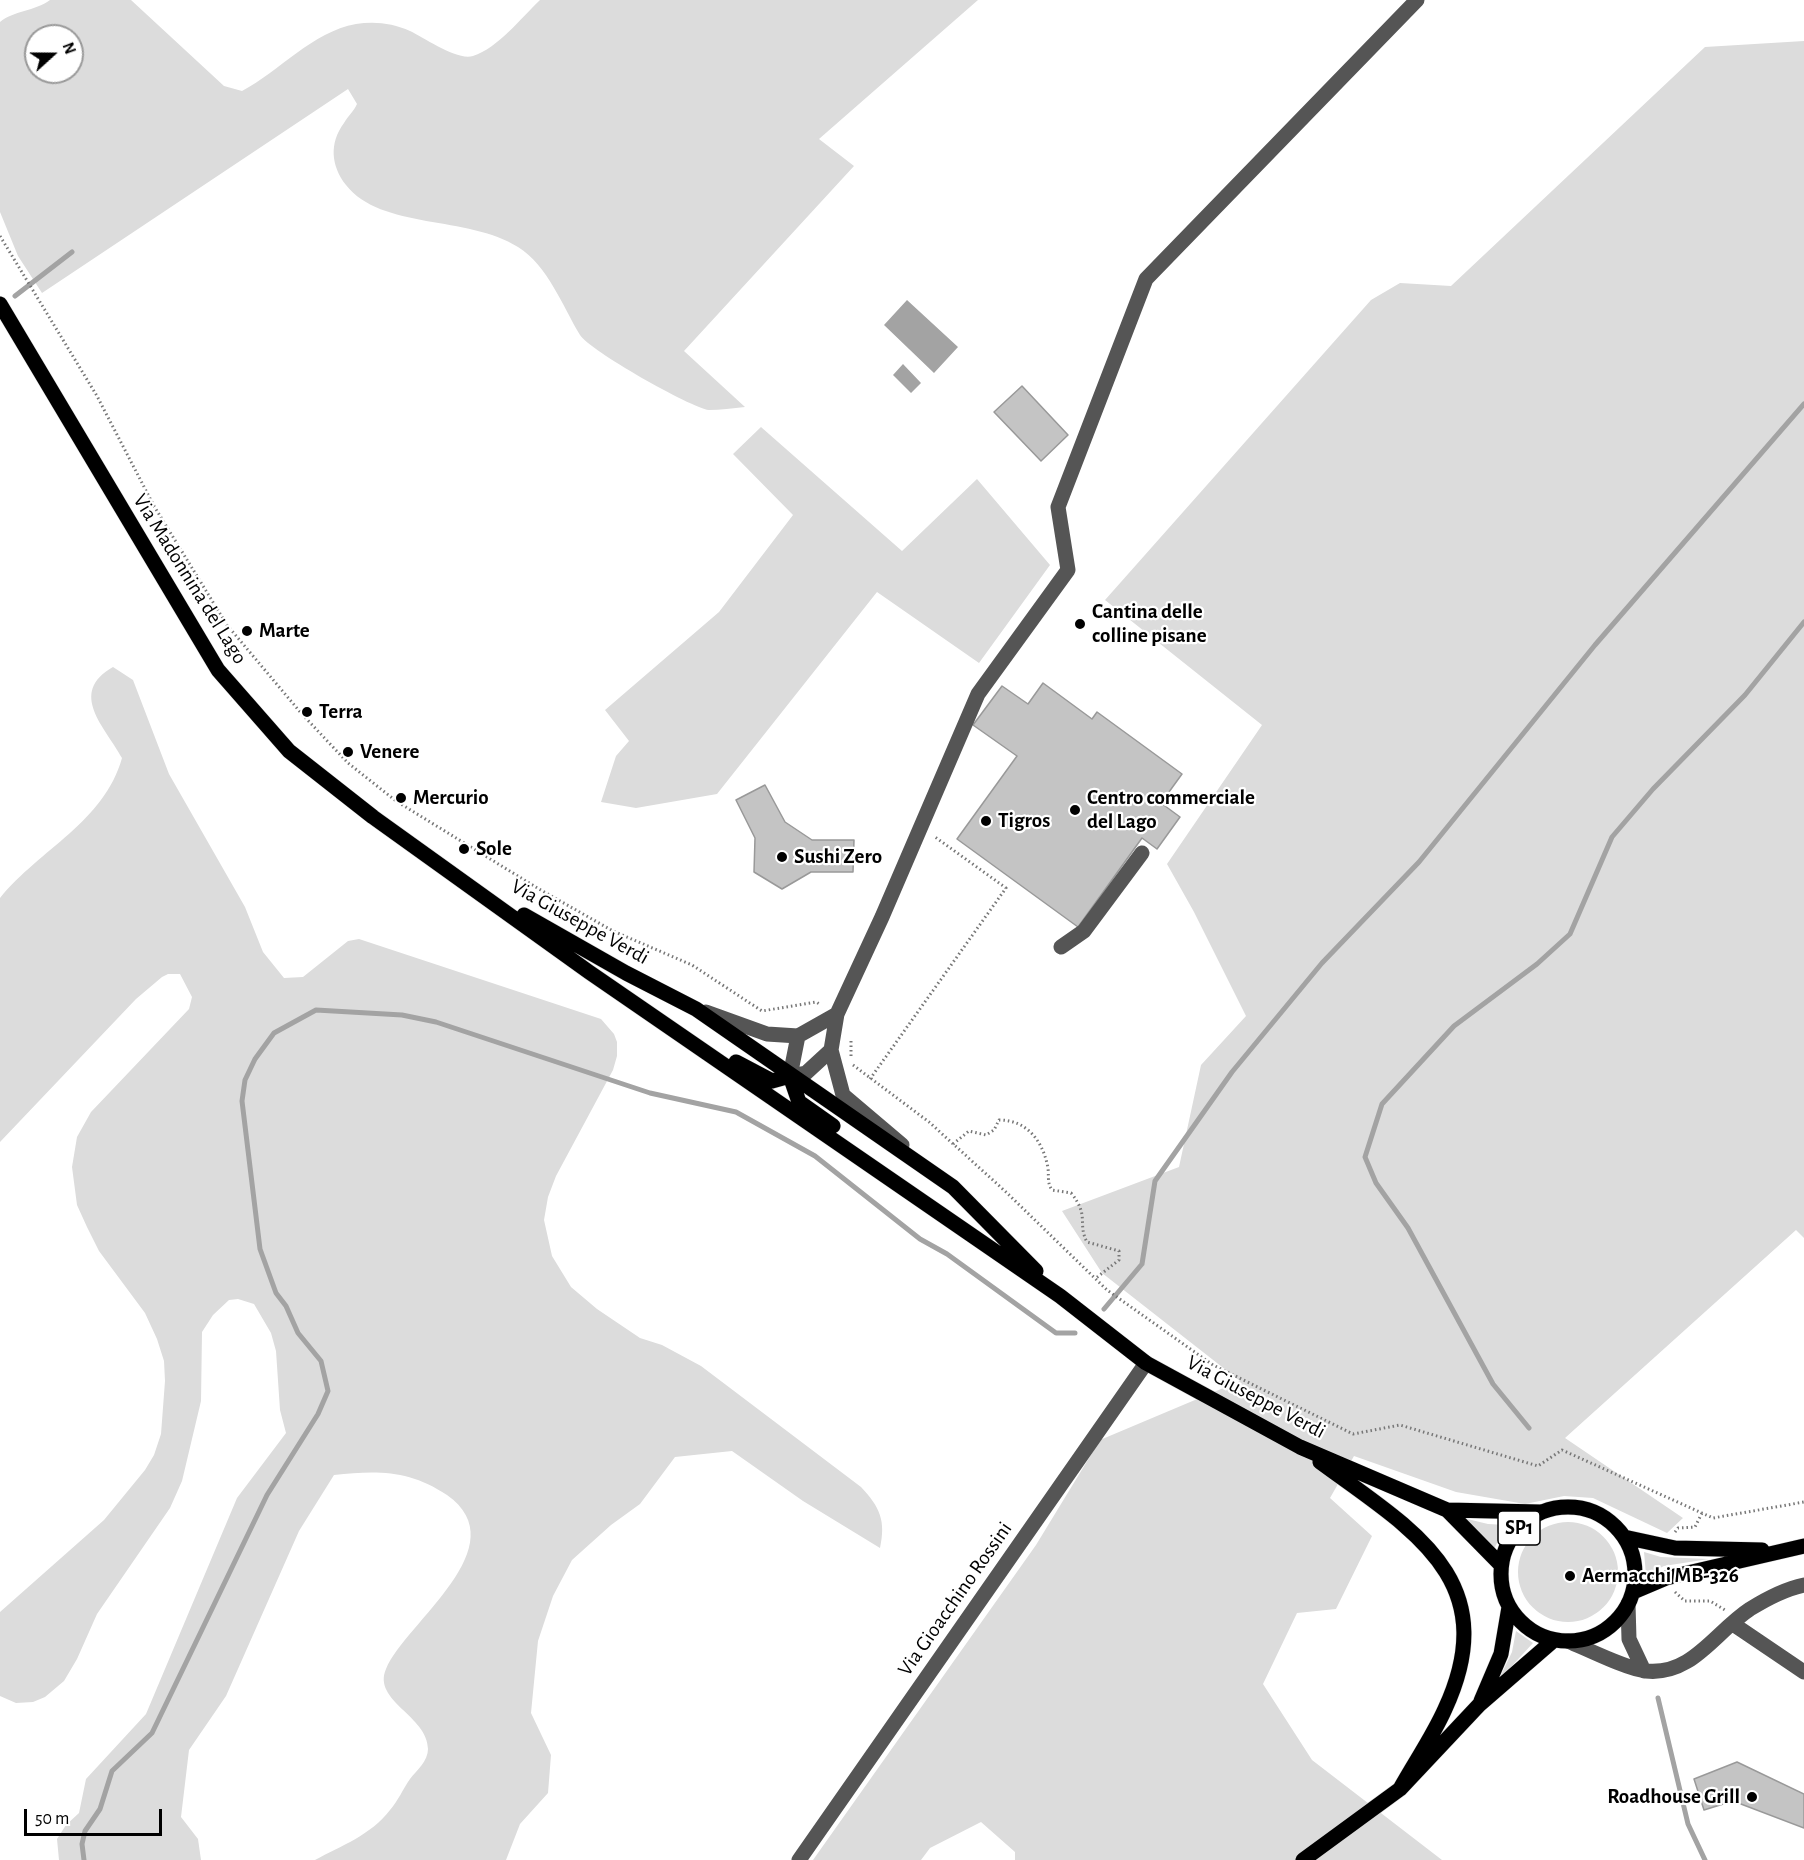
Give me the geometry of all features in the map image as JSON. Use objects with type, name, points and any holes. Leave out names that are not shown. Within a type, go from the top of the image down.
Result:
[{"type":"main road","name":"Via Madonnina del Lago","points":[[0,304],[219,670],[289,751],[373,817],[454,875]]},
{"type":"main road","name":"Via Giuseppe Verdi","points":[[454,875],[626,973],[696,1009],[953,1187],[1060,1296]]},
{"type":"main road","name":"Via Giuseppe Verdi","points":[[454,875],[675,1031],[1060,1296],[1146,1363],[1300,1447],[1447,1510],[1540,1512]]},
{"type":"main road","name":"Via Giuseppe Verdi","points":[[675,1031],[772,1081],[790,1076]]},
{"type":"main road","name":"Via Giuseppe Verdi","points":[[790,1076],[799,1102],[868,1152],[890,1178]]},
{"type":"main road","points":[[1300,1447],[1412,1530],[1446,1569],[1465,1618],[1462,1664],[1445,1709],[1400,1789]]},
{"type":"main road","name":"SP1","points":[[1558,1507],[1577,1507],[1596,1512],[1612,1523],[1624,1538],[1632,1554],[1635,1573],[1630,1598],[1617,1619],[1603,1631],[1586,1638],[1561,1640],[1536,1633],[1521,1622],[1509,1606],[1502,1586],[1501,1565],[1508,1543],[1521,1525],[1540,1512],[1558,1507]]},
{"type":"main road","name":"Via Giuseppe Verdi","points":[[1447,1510],[1501,1565]]},
{"type":"main road","name":"SP1","points":[[1624,1538],[1675,1548],[1786,1550]]},
{"type":"main road","name":"SP1","points":[[1630,1598],[1666,1578],[1804,1546]]},
{"type":"main road","name":"SP1","points":[[1479,1705],[1501,1654],[1509,1606]]},
{"type":"main road","name":"SP1","points":[[1303,1860],[1400,1789],[1479,1705],[1561,1640]]},
{"type":"street","points":[[953,1187],[843,1095],[831,1050],[837,1014],[882,917],[978,694],[1068,570],[1058,507],[1146,279],[1418,0]]},
{"type":"street","points":[[1061,947],[1084,931],[1142,853]]},
{"type":"street","points":[[696,1009],[767,1034],[798,1036],[837,1014]]},
{"type":"street","points":[[798,1036],[790,1076],[806,1073],[831,1050]]},
{"type":"street","name":"Via Gioacchino Rossini","points":[[799,1860],[1146,1363]]},
{"type":"street","points":[[1561,1640],[1644,1671],[1682,1665],[1749,1610],[1791,1588],[1804,1585]]},
{"type":"street","points":[[1630,1598],[1629,1639],[1644,1671]]},
{"type":"street","points":[[1733,1624],[1804,1672]]},
{"type":"path","points":[[0,236],[97,396],[154,506],[227,625],[301,713],[348,762],[396,801],[520,878],[613,931],[693,965],[762,1011],[816,1002],[837,1014]]},
{"type":"path","points":[[870,1079],[1006,888],[931,834]]},
{"type":"path","points":[[850,1035],[851,1064],[953,1144],[1107,1290],[1213,1365],[1353,1434],[1400,1425],[1538,1466],[1562,1450],[1713,1518],[1804,1502]]},
{"type":"path","points":[[953,1144],[969,1131],[986,1135],[994,1130],[999,1120],[1016,1120],[1036,1137],[1046,1156],[1048,1185],[1052,1190],[1071,1193],[1081,1205],[1085,1224],[1083,1234],[1087,1242],[1119,1251],[1119,1260],[1095,1278]]},
{"type":"path","points":[[1670,1586],[1685,1601],[1710,1601],[1722,1607],[1733,1624]]},
{"type":"shaded area","points":[[50,0],[131,0],[224,86],[242,91],[311,43],[340,28],[356,24],[390,24],[410,31],[450,52],[466,57],[473,56],[500,40],[540,0],[978,0],[819,139],[854,166],[684,351],[745,407],[709,410],[663,389],[620,365],[587,342],[580,335],[546,275],[529,255],[518,247],[498,237],[475,230],[403,216],[361,199],[341,178],[334,154],[339,131],[357,104],[348,89],[42,293],[18,256],[0,212],[0,22],[11,15],[38,7]]},
{"type":"shaded area","points":[[1804,41],[1804,1238],[1796,1230],[1565,1438],[1683,1518],[1667,1533],[1593,1498],[1564,1496],[1525,1504],[1456,1492],[1354,1456],[1330,1498],[1372,1536],[1336,1609],[1297,1613],[1263,1684],[1312,1760],[1442,1860],[1015,1860],[1015,1852],[981,1822],[930,1848],[921,1860],[813,1860],[1036,1545],[1100,1440],[1240,1381],[1102,1273],[1062,1211],[1179,1167],[1201,1065],[1246,1016],[1194,912],[1167,864],[1262,725],[1105,600],[1371,300],[1400,283],[1451,286],[1705,47]]},
{"type":"shaded area","points":[[907,300],[958,347],[934,373],[884,325]]},
{"type":"shaded area","points":[[903,364],[921,383],[911,393],[893,375]]},
{"type":"shaded area","points":[[761,427],[902,551],[977,479],[1050,565],[979,663],[877,592],[717,794],[636,808],[601,802],[616,756],[629,741],[605,710],[719,612],[793,515],[733,454]]},
{"type":"shaded area","points":[[113,667],[133,680],[169,774],[245,907],[263,952],[284,978],[303,977],[348,941],[359,939],[601,1019],[614,1034],[617,1042],[617,1056],[613,1070],[556,1176],[548,1197],[544,1220],[552,1256],[571,1287],[597,1309],[640,1338],[662,1345],[701,1366],[861,1487],[873,1501],[880,1515],[882,1538],[880,1548],[803,1501],[732,1451],[675,1457],[640,1504],[611,1525],[572,1560],[553,1596],[538,1641],[531,1713],[551,1755],[548,1793],[520,1824],[506,1860],[315,1860],[355,1839],[382,1819],[426,1757],[428,1749],[426,1737],[387,1690],[384,1680],[386,1669],[397,1650],[451,1584],[465,1560],[471,1537],[466,1515],[447,1495],[406,1476],[365,1472],[334,1475],[299,1531],[226,1696],[189,1750],[181,1817],[198,1839],[201,1860],[59,1860],[57,1839],[66,1825],[79,1813],[86,1779],[146,1714],[237,1498],[286,1433],[280,1410],[276,1351],[271,1333],[254,1304],[238,1299],[229,1300],[213,1315],[202,1332],[201,1401],[182,1481],[170,1508],[97,1614],[77,1659],[64,1681],[45,1697],[33,1702],[16,1703],[0,1696],[0,1612],[104,1520],[145,1470],[154,1455],[161,1434],[165,1381],[164,1361],[157,1339],[145,1313],[99,1251],[87,1227],[77,1205],[72,1167],[77,1137],[91,1112],[189,1009],[192,997],[180,974],[168,974],[162,977],[136,999],[0,1142],[0,898],[33,864],[86,818],[101,800],[113,780],[122,758],[100,723],[91,699],[93,688],[100,677]]},
{"type":"shaded area","points":[[1463,1518],[1488,1524],[1506,1525],[1494,1549]]},
{"type":"shaded area","points":[[1568,1522],[1587,1526],[1604,1536],[1614,1553],[1618,1572],[1614,1591],[1604,1608],[1587,1618],[1568,1622],[1549,1618],[1532,1608],[1522,1591],[1518,1572],[1522,1553],[1532,1536],[1549,1526]]},
{"type":"shaded area","points":[[1644,1552],[1661,1557],[1709,1559],[1664,1566],[1646,1575]]},
{"type":"shaded area","points":[[1516,1631],[1533,1643],[1498,1681],[1512,1652]]},
{"type":"building","points":[[1022,386],[1068,435],[1041,461],[994,412]]},
{"type":"building","name":"Centro commerciale del Lago","points":[[1043,683],[1092,719],[1097,712],[1182,774],[1161,803],[1180,817],[1157,849],[1142,838],[1078,927],[957,839],[1017,756],[973,725],[1002,686],[1028,704]]},
{"type":"building","points":[[765,785],[785,822],[812,840],[854,840],[853,872],[811,872],[782,889],[754,872],[755,838],[736,800]]},
{"type":"building","name":"Roadhouse Grill","points":[[1737,1762],[1804,1794],[1804,1828],[1733,1801],[1704,1810],[1694,1779]]},
{"type":"waterway","points":[[15,296],[72,252]]},
{"type":"waterway","points":[[1104,1309],[1142,1264],[1155,1181],[1232,1072],[1322,963],[1419,862],[1595,645],[1804,404]]},
{"type":"waterway","points":[[1529,1428],[1493,1384],[1408,1228],[1376,1183],[1365,1157],[1382,1104],[1454,1026],[1537,964],[1570,934],[1612,837],[1653,789],[1745,695],[1804,622]]},
{"type":"waterway","points":[[84,1860],[82,1844],[85,1831],[100,1809],[112,1771],[152,1733],[267,1495],[318,1414],[328,1391],[321,1361],[298,1333],[286,1306],[276,1293],[260,1249],[242,1101],[245,1080],[255,1059],[274,1033],[316,1010],[402,1015],[436,1022],[650,1093],[736,1112],[815,1156],[920,1239],[947,1254],[1056,1333],[1075,1333]]},
{"type":"waterway","points":[[1658,1698],[1688,1824],[1705,1860]]},
{"type":"place","name":"Cantina delle colline pisane","points":[[1080,624]]},
{"type":"place","name":"Marte","points":[[247,631]]},
{"type":"place","name":"Terra","points":[[307,712]]},
{"type":"place","name":"Venere","points":[[348,752]]},
{"type":"place","name":"Mercurio","points":[[401,798]]},
{"type":"place","name":"Centro commerciale del Lago","points":[[1075,810]]},
{"type":"place","name":"Tigros","points":[[986,821]]},
{"type":"place","name":"Sole","points":[[464,849]]},
{"type":"place","name":"Sushi Zero","points":[[782,857]]},
{"type":"place","name":"Aermacchi MB-326","points":[[1570,1576]]},
{"type":"place","name":"Roadhouse Grill","points":[[1752,1797]]}]
